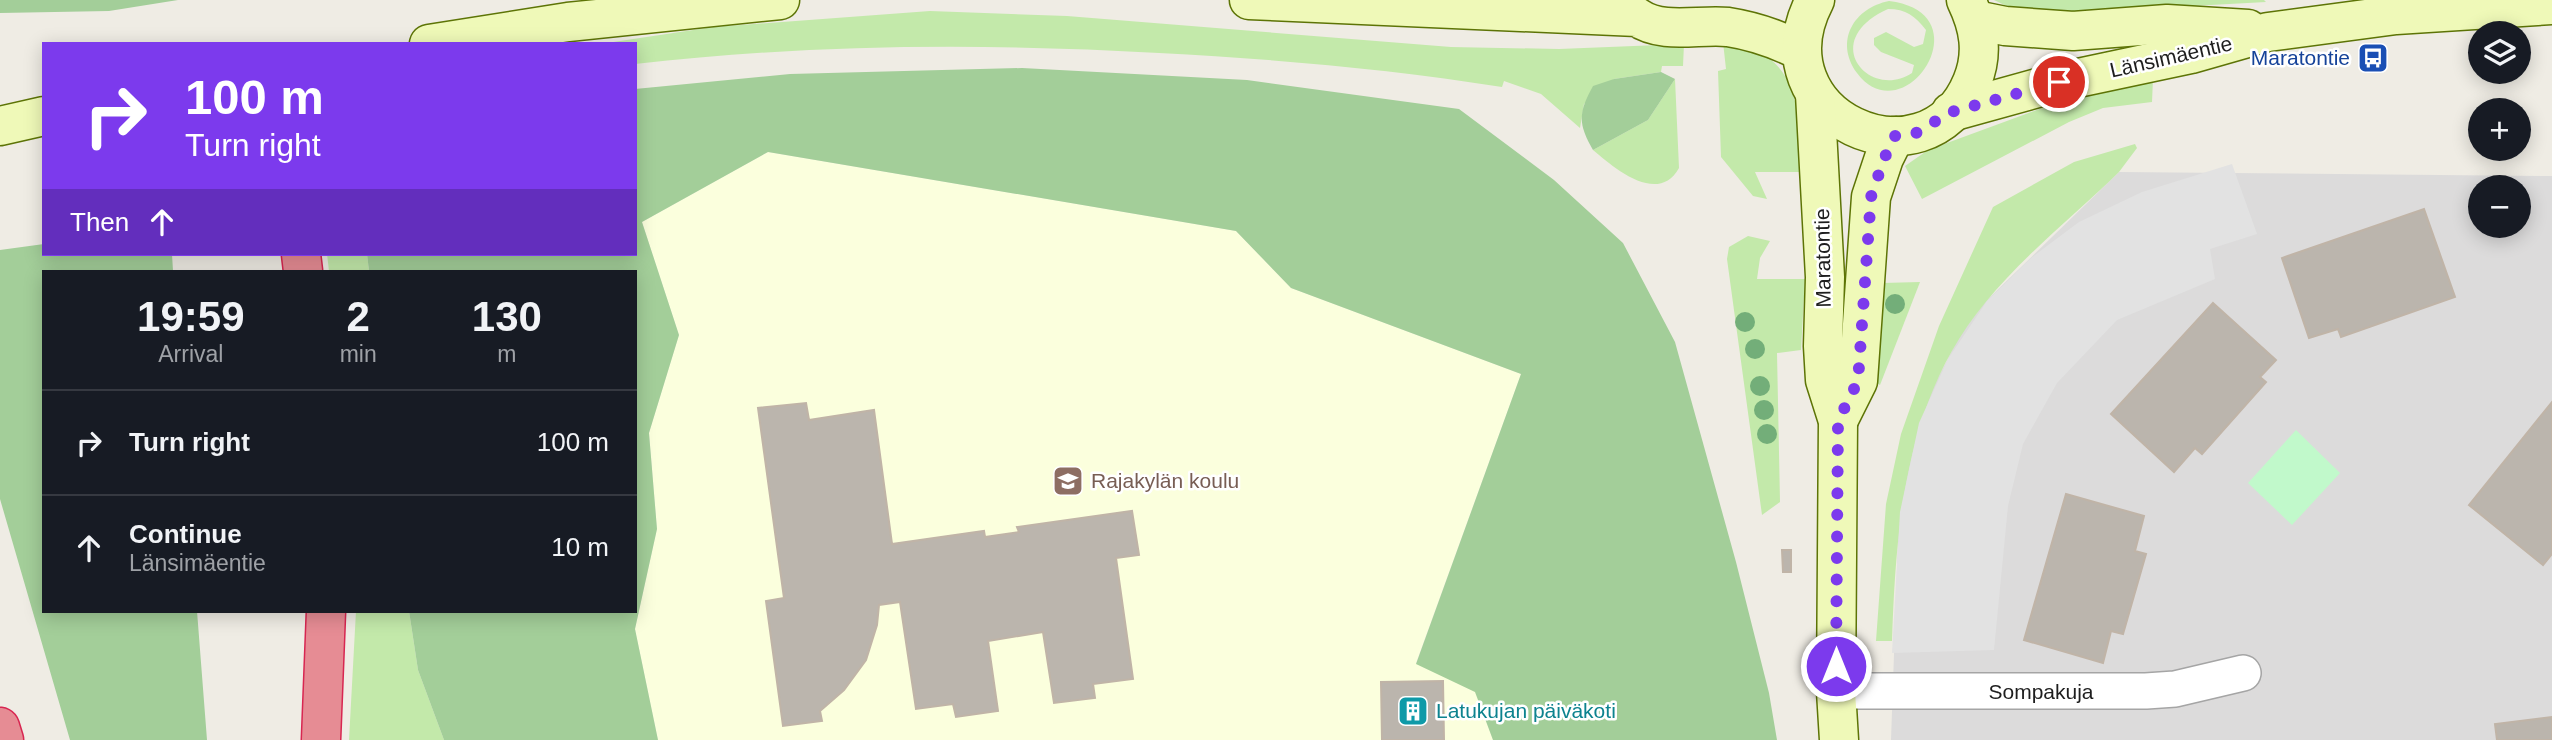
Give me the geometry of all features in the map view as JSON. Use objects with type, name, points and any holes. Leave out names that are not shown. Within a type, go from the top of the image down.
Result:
[{"type":"highway","points":[[321,740],[327,613]]},
{"type":"highway","points":[[0,727],[4,740]]},
{"type":"main road","points":[[442,42],[568,22],[780,0]]},
{"type":"main road","points":[[1249,0],[1637,17],[1657,26],[1728,27],[1778,40],[1801,51]]},
{"type":"main road","points":[[1637,17],[1656,4],[1686,0]]},
{"type":"main road","points":[[1815,0],[1802,32],[1801,51],[1807,81],[1815,94],[1841,122],[1858,130],[1895,136],[1916,133],[1951,112],[1967,93],[1977,69],[1980,44],[1971,10]]},
{"type":"main road","name":"Länsimäentie","points":[[1951,112],[2059,82],[2191,54],[2267,32],[2396,15],[2552,5]]},
{"type":"main road","name":"Länsimäentie","points":[[1971,10],[2005,26],[2073,31],[2166,24],[2267,32]]},
{"type":"main road","name":"Maratontie","points":[[1815,94],[1825,276],[1825,380],[1838,421],[1836,691],[1839,740]]},
{"type":"main road","points":[[0,126],[42,117]]},
{"type":"main road","name":"Maratontie","points":[[1838,421],[1858,381],[1871,197],[1895,136]]},
{"type":"street","name":"Sompakuja","points":[[1836,691],[2146,691],[2175,689],[2243,673]]},
{"type":"shaded area","name":"Rajakylän koulu","points":[[768,152],[1236,231],[1291,288],[1521,374],[1416,663],[1476,692],[1493,740],[658,740],[635,629],[657,529],[649,433],[679,335],[642,222]]},
{"type":"shaded area","points":[[2232,164],[2257,234],[2210,249],[2215,279],[2117,320],[2057,383],[2023,444],[2008,506],[1994,650],[1892,653],[1900,512],[1919,423],[1948,359],[1987,301],[2031,258],[2079,222],[2142,192]]},
{"type":"shaded area","points":[[2119,172],[2468,175],[2468,238],[2531,238],[2531,176],[2552,176],[2552,740],[1891,740],[1899,511],[1921,411],[1960,335],[1986,301]]},
{"type":"green space","points":[[0,0],[178,0],[109,11],[0,13]]},
{"type":"green space","points":[[1994,0],[2266,2],[2064,13],[2017,11]]},
{"type":"green space","points":[[1889,1],[1917,10],[1932,26],[1934,46],[1927,65],[1913,81],[1895,90],[1876,88],[1857,73],[1847,49],[1851,28],[1857,18]],"holes":[[[1888,9],[1910,14],[1926,30],[1923,44],[1914,47],[1886,32],[1874,38],[1874,45],[1881,52],[1914,65],[1912,73],[1896,80],[1881,79],[1867,73],[1858,64],[1853,51],[1856,36],[1867,22]]]},
{"type":"green space","points":[[930,11],[1067,16],[1451,47],[1559,49],[1684,44],[1683,66],[1662,66],[1661,72],[1614,79],[1584,104],[1580,128],[1541,94],[1504,81],[1502,87],[1288,62],[1202,55],[1028,48],[832,49],[637,64],[637,42],[613,42],[713,27]]},
{"type":"green space","points":[[1723,42],[1756,51],[1774,63],[1784,75],[1796,105],[1802,172],[1755,172],[1767,199],[1753,196],[1721,157],[1718,71],[1726,69]]},
{"type":"green space","points":[[1022,68],[1247,80],[1459,109],[1554,180],[1623,243],[1675,342],[1736,562],[1769,693],[1777,740],[1493,740],[1475,692],[1416,664],[1521,374],[1291,288],[1236,231],[768,152],[642,222],[679,335],[649,433],[657,529],[635,629],[658,740],[444,740],[418,670],[409,613],[637,613],[637,270],[369,270],[367,256],[637,256],[637,89],[790,74]]},
{"type":"green space","points":[[1661,72],[1675,79],[1648,120],[1593,150],[1582,125],[1582,111],[1593,86],[1614,79]]},
{"type":"green space","points":[[1675,79],[1679,168],[1670,179],[1660,184],[1636,180],[1593,150],[1648,120]]},
{"type":"green space","points":[[2153,79],[2152,102],[2103,108],[2069,122],[1922,199],[1905,166],[1928,150],[2091,90]]},
{"type":"green space","points":[[2135,144],[2137,148],[2119,172],[2000,285],[1958,340],[1938,379],[1922,420],[1910,463],[1897,551],[1892,641],[1876,641],[1886,504],[1901,434],[1939,326],[1993,207],[2074,162]]},
{"type":"green space","points":[[1748,236],[1770,241],[1760,258],[1757,279],[1805,279],[1801,350],[1777,353],[1780,502],[1762,515],[1727,259],[1729,247]]},
{"type":"green space","points":[[42,244],[42,256],[172,256],[173,270],[42,270],[42,613],[197,613],[207,740],[70,740],[0,499],[0,250]]},
{"type":"green space","points":[[327,256],[367,256],[369,270],[329,270]]},
{"type":"green space","points":[[1920,282],[1880,385],[1875,382],[1882,283]]},
{"type":"green space","points":[[2296,430],[2340,473],[2292,525],[2248,483]]},
{"type":"green space","points":[[356,613],[409,613],[418,670],[444,740],[349,740]]},
{"type":"building","points":[[2385,59],[2386,66],[2362,70],[2361,63]]},
{"type":"building","points":[[2424,209],[2455,297],[2341,337],[2338,329],[2309,338],[2282,258]]},
{"type":"building","points":[[2213,303],[2276,360],[2260,377],[2266,382],[2202,454],[2195,448],[2174,472],[2111,414]]},
{"type":"building","points":[[2552,402],[2552,554],[2543,565],[2469,505]]},
{"type":"building","points":[[806,403],[809,420],[874,410],[892,544],[984,531],[985,537],[1019,532],[1017,527],[1132,511],[1139,555],[1116,558],[1133,679],[1093,684],[1095,698],[1054,703],[1043,632],[988,641],[998,711],[956,717],[953,704],[916,709],[900,602],[879,605],[877,625],[866,660],[844,690],[820,711],[822,721],[783,726],[766,601],[784,598],[758,408]]},
{"type":"building","points":[[2066,494],[2144,516],[2135,551],[2146,554],[2123,634],[2111,631],[2103,663],[2024,640]]},
{"type":"building","points":[[1782,550],[1791,550],[1791,572],[1783,572]]},
{"type":"building","name":"Latukujan päiväkoti","points":[[1443,681],[1444,740],[1382,740],[1381,682]]},
{"type":"building","points":[[2552,717],[2552,740],[2497,740],[2495,724]]},
{"type":"place","name":"Maratontie","points":[[2373,58]]},
{"type":"place","name":"Rajakylän koulu","points":[[1068,481]]},
{"type":"place","name":"Latukujan päiväkoti","points":[[1413,711]]},
{"type":"route","points":[[1836,666],[1838,421],[1858,381],[1871,197],[1884,159],[1895,136],[1916,133],[1935,125],[1951,112],[2059,82]]}]
